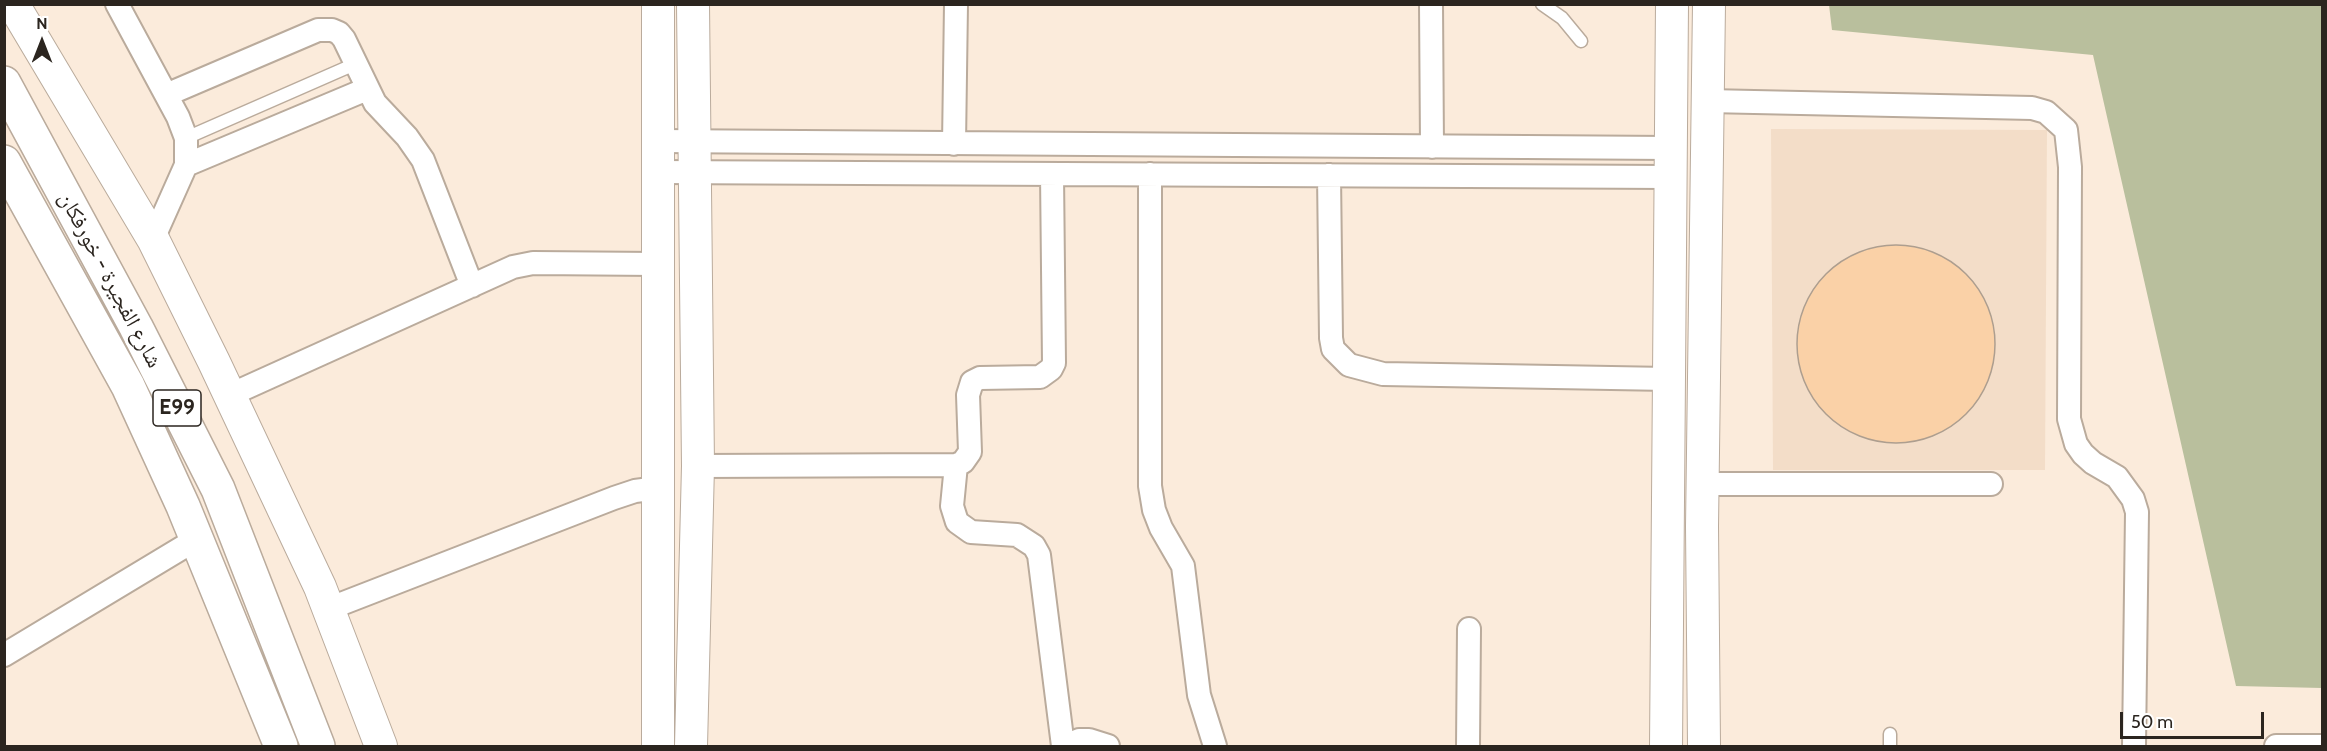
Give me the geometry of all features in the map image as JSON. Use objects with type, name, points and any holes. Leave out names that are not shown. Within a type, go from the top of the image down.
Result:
[{"type":"highway","name":"شارع الفجيرة - خورفكان","points":[[4,83],[136,327],[218,489],[318,747]]},
{"type":"highway","name":"شارع الفجيرة - خورفكان","points":[[4,162],[128,386],[183,506],[281,747]]},
{"type":"street","points":[[13,4],[153,239],[230,396],[328,609],[381,747]]},
{"type":"street","points":[[117,4],[178,117],[186,138],[186,165],[153,239]]},
{"type":"street","points":[[658,4],[658,747]]},
{"type":"street","points":[[691,747],[698,466],[693,4]]},
{"type":"street","points":[[954,144],[956,4]]},
{"type":"street","points":[[1431,4],[1432,147]]},
{"type":"street","points":[[1666,747],[1672,4]]},
{"type":"street","points":[[1704,747],[1703,484],[1708,4]]},
{"type":"street","points":[[166,95],[318,30],[332,30],[339,33],[380,110],[407,137],[423,160],[472,285]]},
{"type":"street","points":[[186,165],[367,89]]},
{"type":"street","points":[[1708,101],[2024,107],[2046,112],[2066,130],[2070,167],[2069,419],[2076,444],[2083,454],[2093,463],[2117,477],[2133,499],[2137,513],[2134,747]]},
{"type":"street","points":[[657,141],[694,157],[876,173],[1528,175],[1670,163]]},
{"type":"street","points":[[657,172],[694,157],[886,144],[1534,149],[1670,163]]},
{"type":"street","points":[[876,173],[874,166],[876,153],[886,144]]},
{"type":"street","points":[[1528,175],[1536,163],[1534,149]]},
{"type":"street","points":[[698,466],[956,465],[963,462],[970,452],[968,395],[972,382],[980,378],[1040,377],[1051,369],[1054,363],[1052,174]]},
{"type":"street","points":[[1150,174],[1150,486],[1154,510],[1161,528],[1183,566],[1199,695],[1215,747]]},
{"type":"street","points":[[1329,175],[1331,338],[1333,349],[1349,364],[1383,374],[1668,379]]},
{"type":"street","points":[[230,396],[513,267],[533,263],[657,264]]},
{"type":"street","points":[[956,465],[952,506],[957,522],[971,532],[1017,535],[1034,546],[1039,555],[1064,747],[1079,740],[1089,740],[1108,747]]},
{"type":"street","points":[[1703,484],[1991,484]]},
{"type":"street","points":[[328,609],[614,498],[635,491],[658,488]]},
{"type":"street","points":[[4,655],[195,540]]},
{"type":"street","points":[[1468,747],[1469,629]]},
{"type":"street","points":[[2276,747],[2322,746]]},
{"type":"lane","points":[[1542,4],[1562,18],[1581,41]]},
{"type":"lane","points":[[186,138],[355,64]]},
{"type":"shaded area","points":[[1771,129],[2047,130],[2045,470],[1773,470]]},
{"type":"green space","points":[[1829,5],[2322,5],[2322,688],[2236,686],[2093,55],[1832,30]]},
{"type":"building","points":[[1896,245],[1915,247],[1934,253],[1951,262],[1966,274],[1978,289],[1987,306],[1993,325],[1995,344],[1993,363],[1987,382],[1978,399],[1966,414],[1951,426],[1934,435],[1915,441],[1896,443],[1877,441],[1858,435],[1841,426],[1826,414],[1814,399],[1805,382],[1799,363],[1797,344],[1799,325],[1805,306],[1814,289],[1826,274],[1841,262],[1858,253],[1877,247]]}]
